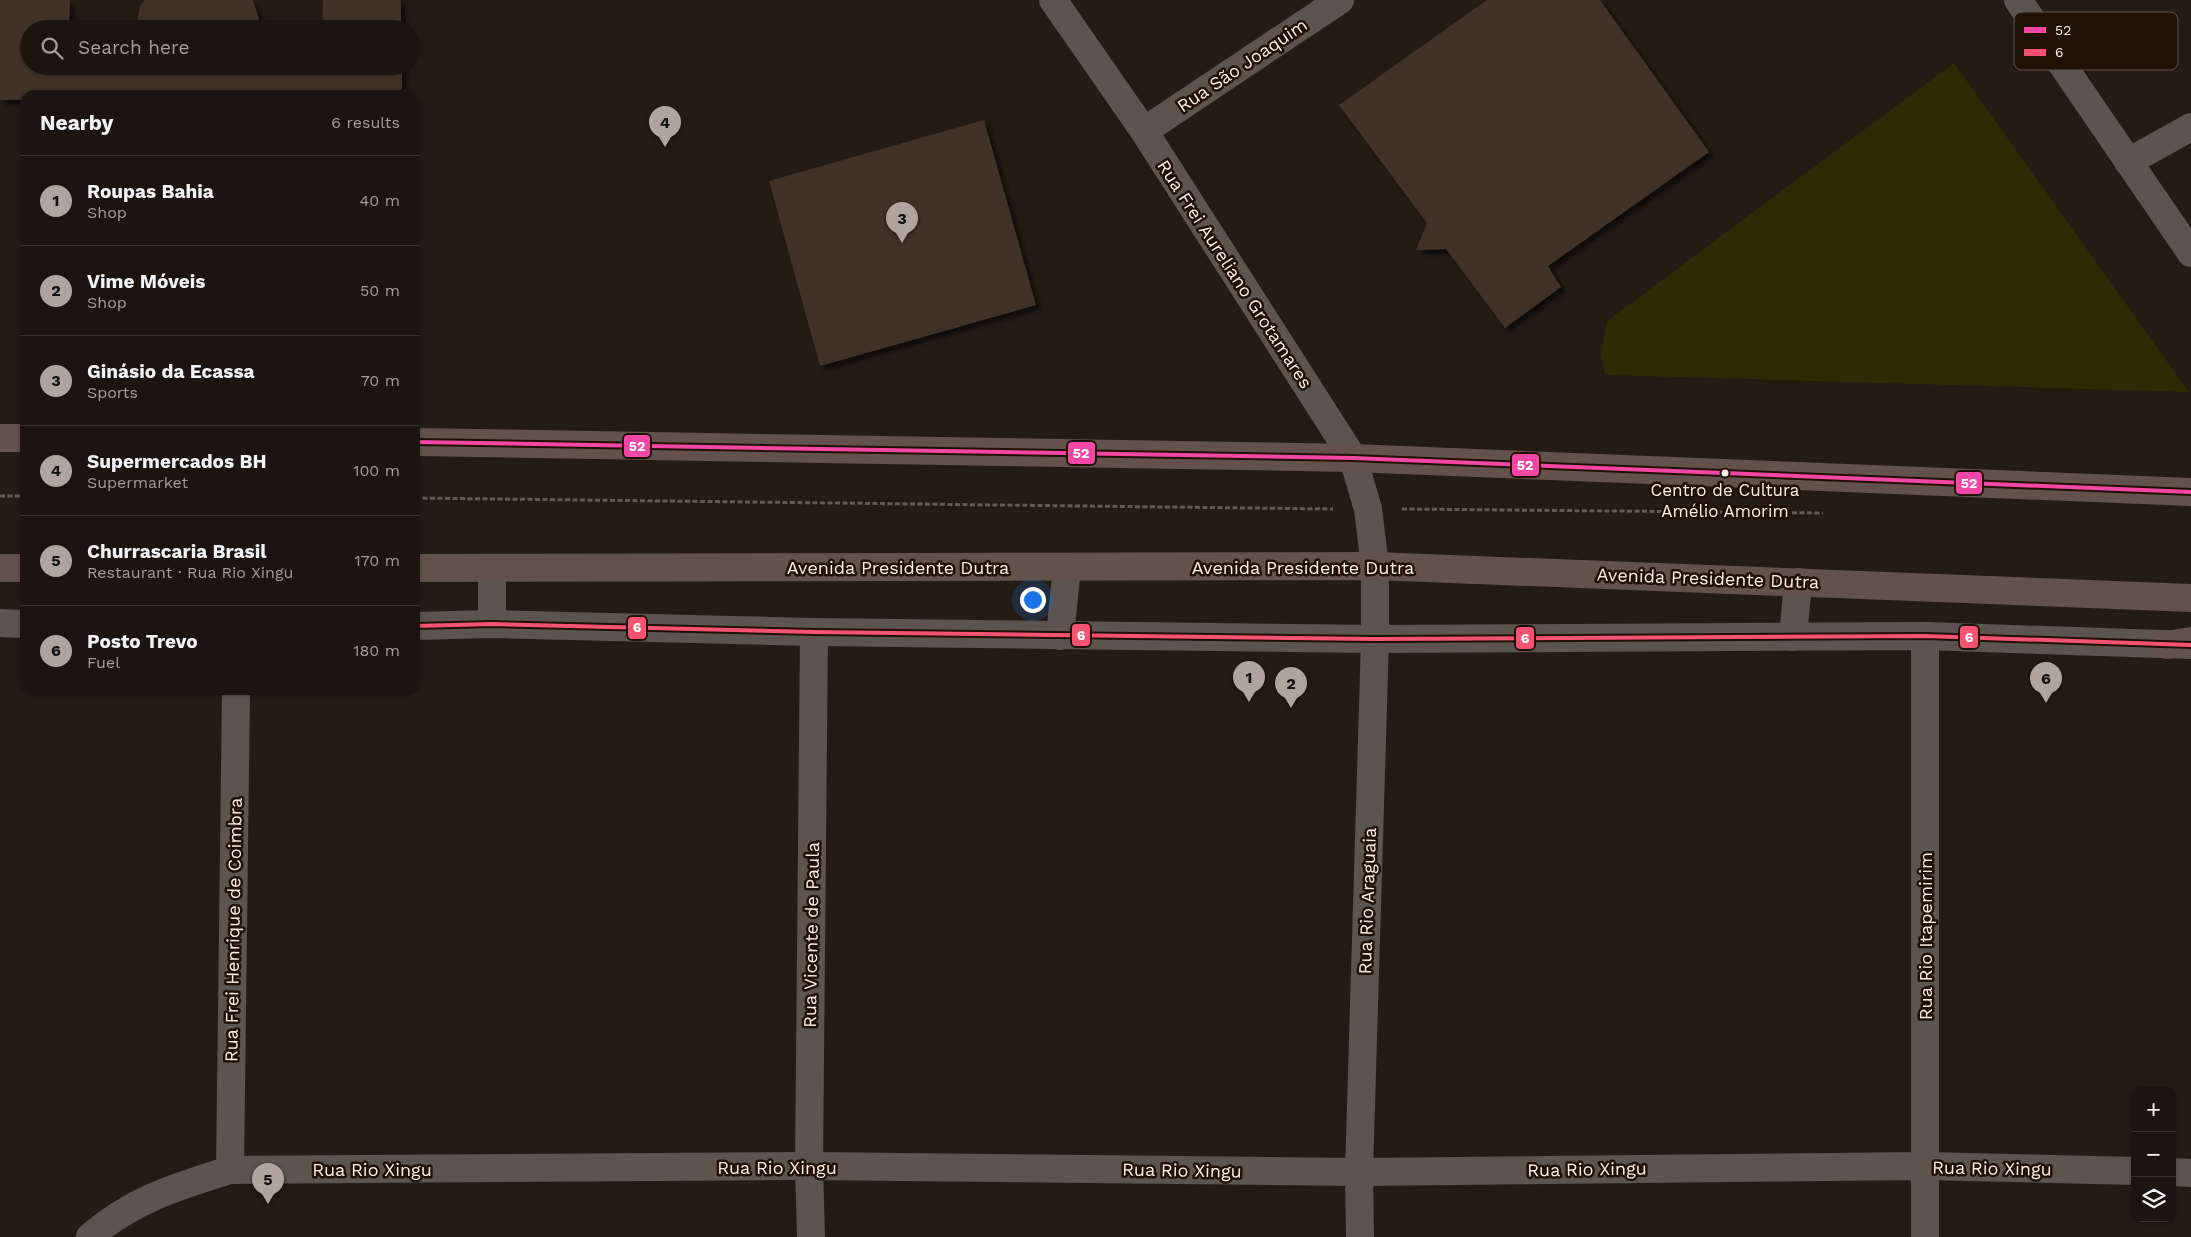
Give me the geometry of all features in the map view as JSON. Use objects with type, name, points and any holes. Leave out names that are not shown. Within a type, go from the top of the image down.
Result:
[{"type":"highway","points":[[0,438],[20,438]]},
{"type":"highway","points":[[420,442],[1353,458],[2191,492]]},
{"type":"highway","name":"Avenida Presidente Dutra","points":[[420,568],[1375,566],[2191,598]]},
{"type":"highway","points":[[0,568],[20,568]]},
{"type":"street","name":"Rua Frei Aureliano Grotamares","points":[[1053,0],[1144,131],[1353,458],[1368,509],[1375,566]]},
{"type":"street","name":"Rua São Joaquim","points":[[1144,131],[1340,0]]},
{"type":"street","points":[[2018,0],[2026,12]]},
{"type":"street","points":[[2066,70],[2191,253]]},
{"type":"street","points":[[2128,162],[2191,127]]},
{"type":"street","name":"Rua Rio Araguaia","points":[[1360,1237],[1359,1172],[1375,639],[1375,566]]},
{"type":"street","points":[[1060,636],[1067,567]]},
{"type":"street","points":[[492,568],[492,624]]},
{"type":"street","points":[[1793,637],[1798,582]]},
{"type":"street","points":[[0,623],[20,624]]},
{"type":"street","points":[[420,626],[492,624],[814,632],[1375,639],[1925,636],[2183,644]]},
{"type":"street","name":"Rua Vicente de Paula","points":[[811,1237],[809,1166],[814,632]]},
{"type":"street","name":"Rua Rio Itapemirim","points":[[1925,636],[1926,1237]]},
{"type":"street","name":"Rua Frei Henrique de Coimbra","points":[[230,1170],[236,695]]},
{"type":"street","name":"Rua Rio Xingu","points":[[90,1237],[106,1223],[162,1192],[230,1170],[809,1166],[1359,1172],[1925,1166],[2131,1171]]},
{"type":"street","points":[[2176,1172],[2191,1173]]},
{"type":"path","points":[[0,496],[20,496]]},
{"type":"path","points":[[420,498],[1824,513]]},
{"type":"shaded area","points":[[1954,63],[2189,392],[1605,375],[1601,353],[1607,321]]},
{"type":"building","points":[[0,0],[70,0],[69,20],[20,20],[20,75],[402,75],[402,90],[20,90],[20,100],[0,100]]},
{"type":"building","points":[[145,0],[253,0],[259,20],[138,20],[140,6]]},
{"type":"building","points":[[323,0],[401,0],[401,20],[322,20]]},
{"type":"building","points":[[1487,0],[1600,0],[1709,152],[1548,266],[1561,287],[1505,328],[1446,249],[1416,250],[1427,223],[1339,105]]},
{"type":"building","points":[[984,120],[1036,305],[820,366],[769,181]]},
{"type":"transit line","name":"52","points":[[420,442],[1353,458],[2191,492]]},
{"type":"transit line","name":"6","points":[[420,626],[492,624],[814,632],[1375,639],[1925,636],[2191,645]]},
{"type":"place","name":"Supermercados BH","points":[[665,147]]},
{"type":"place","name":"Ginásio da Ecassa","points":[[902,243]]},
{"type":"place","name":"Centro de Cultura Amélio Amorim","points":[[1725,473]]},
{"type":"place","name":"Roupas Bahia","points":[[1249,702]]},
{"type":"place","name":"Posto Trevo","points":[[2046,703]]},
{"type":"place","name":"Vime Móveis","points":[[1291,708]]},
{"type":"place","name":"Churrascaria Brasil","points":[[268,1204]]}]
